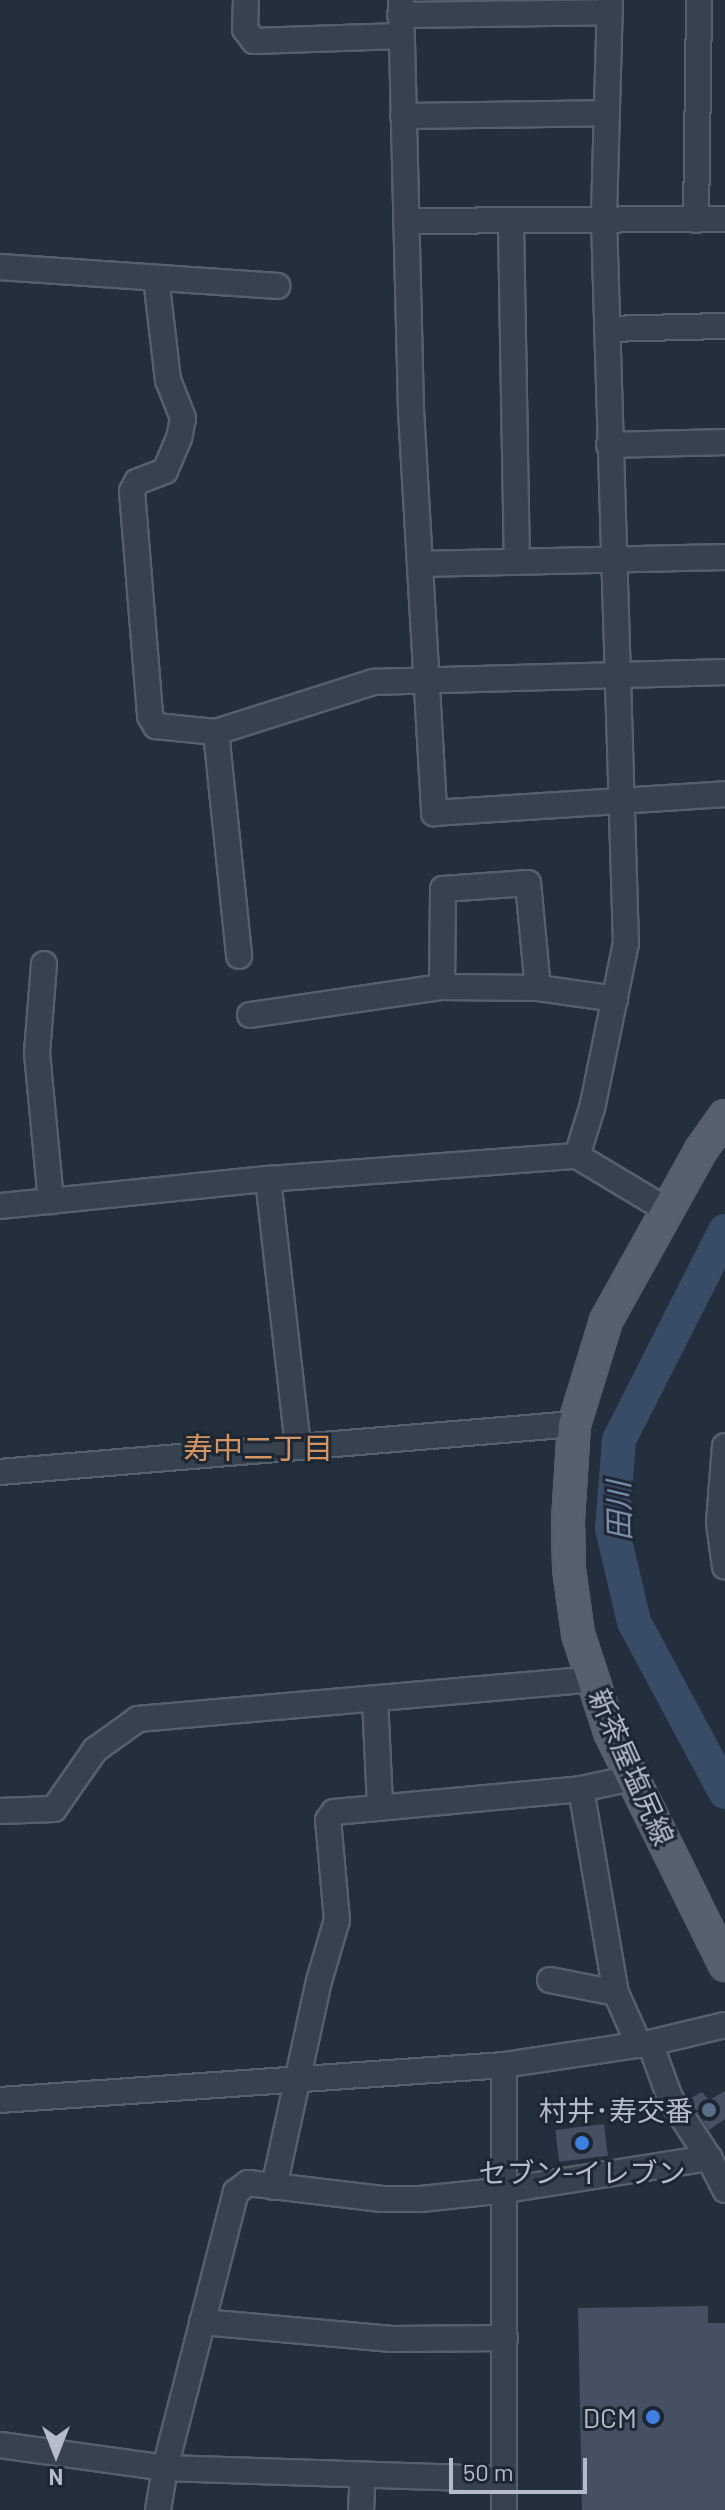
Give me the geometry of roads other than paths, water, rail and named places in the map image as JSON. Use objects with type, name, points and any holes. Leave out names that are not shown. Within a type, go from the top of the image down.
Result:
[{"type":"main road","name":"新茶屋塩尻線","points":[[725,1116],[667,1210],[606,1321],[574,1425],[569,1472],[569,1569],[578,1634],[592,1679],[610,1732],[725,1965]]},
{"type":"street","points":[[246,0],[245,29],[254,41],[400,17],[610,6],[604,220],[626,943],[592,1108],[577,1156]]},
{"type":"street","points":[[696,220],[699,0]]},
{"type":"street","points":[[400,17],[411,410],[434,813],[725,794]]},
{"type":"street","points":[[403,116],[607,113]]},
{"type":"street","points":[[406,221],[511,223],[725,219]]},
{"type":"street","points":[[511,223],[517,562]]},
{"type":"street","points":[[0,267],[277,286]]},
{"type":"street","points":[[156,278],[168,380],[183,418],[179,438],[165,471],[137,482],[132,491],[150,716],[156,726],[216,732],[374,682],[725,672]]},
{"type":"street","points":[[607,329],[725,326]]},
{"type":"street","points":[[609,445],[725,442]]},
{"type":"street","points":[[421,564],[725,557]]},
{"type":"street","points":[[216,732],[239,956]]},
{"type":"street","points":[[442,987],[443,889],[528,883],[538,988]]},
{"type":"street","points":[[44,964],[37,1053],[51,1201]]},
{"type":"street","points":[[250,1015],[442,987],[538,988],[615,999]]},
{"type":"street","points":[[0,1206],[268,1179],[577,1156],[667,1210]]},
{"type":"street","points":[[268,1179],[298,1445]]},
{"type":"street","points":[[0,1472],[562,1425]]},
{"type":"street","points":[[725,1446],[719,1523],[725,1567]]},
{"type":"street","points":[[0,1811],[54,1809],[95,1750],[138,1719],[592,1679]]},
{"type":"street","points":[[375,1699],[380,1806]]},
{"type":"street","points":[[274,2187],[337,1920],[328,1820],[334,1812],[581,1789],[632,1778]]},
{"type":"street","points":[[581,1789],[616,1993],[670,2098],[709,2158],[725,2190]]},
{"type":"street","points":[[550,1980],[616,1993]]},
{"type":"street","points":[[0,2100],[504,2065],[644,2044],[725,2025]]},
{"type":"street","points":[[504,2065],[504,2510]]},
{"type":"street","points":[[158,2510],[165,2468],[236,2192],[248,2183],[382,2199],[506,2190],[709,2158]]},
{"type":"street","points":[[202,2322],[392,2339],[505,2338]]},
{"type":"street","points":[[0,2445],[165,2468],[504,2479]]},
{"type":"street","points":[[361,2510],[363,2475]]},
{"type":"waterway","name":"田川","points":[[725,1231],[619,1440],[612,1528],[634,1622],[725,1792]]},
{"type":"place","name":"村井･寿交番","points":[[709,2110]]},
{"type":"place","name":"セブン-イレブン","points":[[582,2143]]},
{"type":"place","name":"DCM","points":[[653,2417]]},
{"type":"district","name":"寿中二丁目","points":[[258,1447]]}]
